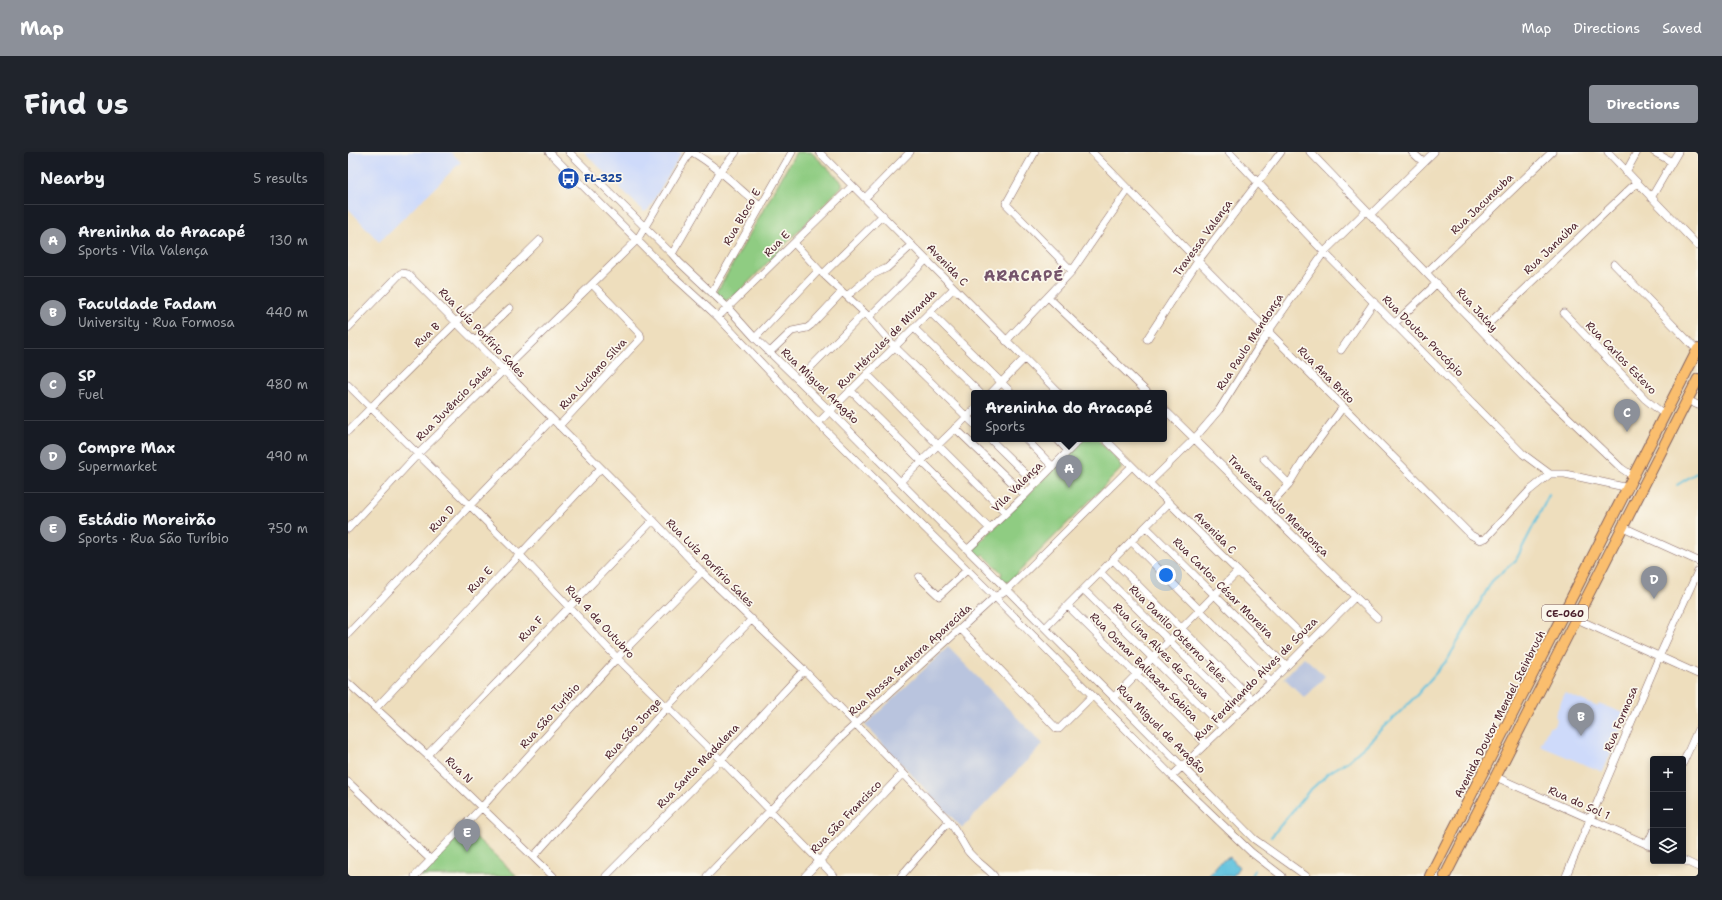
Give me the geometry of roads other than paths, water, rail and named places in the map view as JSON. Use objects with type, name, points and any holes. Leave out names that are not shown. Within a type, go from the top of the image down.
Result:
[{"type":"highway","name":"Avenida Doutor Mendel Steinbruch","points":[[1430,876],[1629,488],[1698,349]]},
{"type":"highway","name":"CE-060","points":[[1445,876],[1698,379]]},
{"type":"street","points":[[549,152],[670,273],[718,317],[818,423],[995,597],[1172,776],[1247,848],[1282,876]]},
{"type":"street","name":"Rua Miguel Aragão","points":[[569,152],[679,262],[712,292],[769,353],[830,411],[1008,589]]},
{"type":"street","points":[[691,152],[709,162],[734,185],[761,206]]},
{"type":"street","name":"Rua Juvêncio Sales","points":[[348,529],[418,454],[637,240],[646,228],[691,152]]},
{"type":"street","points":[[672,254],[720,172],[736,152]]},
{"type":"street","name":"Rua Bloco E","points":[[712,292],[792,152]]},
{"type":"street","name":"Avenida C","points":[[819,152],[883,215],[1024,360],[1056,390]]},
{"type":"street","points":[[865,198],[910,152]]},
{"type":"street","points":[[1035,152],[1006,204],[1072,271]]},
{"type":"street","name":"Rua Ana Brito","points":[[1092,152],[1268,332],[1476,538],[1480,540],[1486,538],[1529,492],[1550,474]]},
{"type":"street","name":"Rua Doutor Procópio","points":[[1229,152],[1324,252],[1523,454],[1537,466],[1550,474]]},
{"type":"street","name":"Travessa Valença","points":[[1147,340],[1198,261],[1281,152]]},
{"type":"street","name":"Rua Jatay","points":[[1310,152],[1427,272],[1530,381],[1621,468],[1634,477]]},
{"type":"street","points":[[1412,152],[1423,162]]},
{"type":"street","name":"Rua Paulo Mendonça","points":[[1150,483],[1195,438],[1219,410],[1268,332],[1324,252],[1434,152]]},
{"type":"street","name":"Rua Jacunauba","points":[[1427,272],[1552,152]]},
{"type":"street","points":[[1608,152],[1698,246]]},
{"type":"street","points":[[1626,172],[1637,152]]},
{"type":"street","points":[[1654,152],[1672,162]]},
{"type":"street","points":[[1651,198],[1678,152]]},
{"type":"street","name":"Rua Janaúba","points":[[1482,330],[1636,182]]},
{"type":"street","name":"Rua E","points":[[718,317],[852,186]]},
{"type":"street","points":[[1006,341],[1072,271],[1128,190]]},
{"type":"street","points":[[607,210],[617,200]]},
{"type":"street","points":[[755,338],[821,272],[883,215]]},
{"type":"street","name":"Rua B","points":[[348,431],[418,358],[457,322],[540,240]]},
{"type":"street","points":[[794,243],[821,272],[867,315],[894,346],[971,421]]},
{"type":"street","points":[[769,353],[792,331],[807,328],[845,294],[872,275],[887,268],[912,245]]},
{"type":"street","points":[[798,380],[926,260]]},
{"type":"street","points":[[670,273],[679,262]]},
{"type":"street","points":[[1614,264],[1698,349]]},
{"type":"street","name":"Rua Luíz Porfírio Sales","points":[[348,328],[402,273],[408,274],[457,322],[502,371],[653,520],[702,572],[752,619],[857,724],[949,821],[959,834],[967,850],[994,876]]},
{"type":"street","points":[[1395,323],[1437,283]]},
{"type":"street","name":"Rua Luciano Silva","points":[[559,426],[641,338],[640,334],[592,284]]},
{"type":"street","name":"Rua Hércules de Miranda","points":[[818,423],[954,288]]},
{"type":"street","points":[[1048,297],[1145,390]]},
{"type":"street","points":[[1342,350],[1374,302]]},
{"type":"street","points":[[475,341],[510,308]]},
{"type":"street","points":[[930,312],[1009,390]]},
{"type":"street","name":"Rua Carlos Estevo","points":[[1564,313],[1645,399],[1665,415]]},
{"type":"street","points":[[914,328],[977,390]]},
{"type":"street","points":[[994,390],[1024,360]]},
{"type":"street","points":[[866,374],[1006,513]]},
{"type":"street","name":"Rua 4 de Outubro","points":[[348,385],[519,554],[617,658],[721,760],[834,876]]},
{"type":"street","points":[[850,390],[990,529]]},
{"type":"street","points":[[1688,400],[1698,405]]},
{"type":"street","points":[[1266,510],[1289,484],[1303,461],[1343,407]]},
{"type":"street","name":"Travessa Paulo Mendonça","points":[[1167,412],[1377,618]]},
{"type":"street","points":[[900,482],[971,413]]},
{"type":"street","name":"Rua D","points":[[348,634],[552,419]]},
{"type":"street","points":[[955,428],[1025,495]]},
{"type":"street","points":[[993,442],[1036,484]]},
{"type":"street","points":[[1029,442],[1053,467]]},
{"type":"street","points":[[1060,442],[1068,451]]},
{"type":"street","name":"Vila Valença","points":[[968,550],[1077,442]]},
{"type":"street","name":"Avenida C","points":[[1108,442],[1309,642]]},
{"type":"street","points":[[1264,459],[1289,484]]},
{"type":"street","name":"Rua Nossa Senhora Aparecida","points":[[707,876],[814,764],[995,597],[1008,589],[1132,466]]},
{"type":"street","name":"Rua E","points":[[376,708],[600,468]]},
{"type":"street","points":[[1550,474],[1565,474],[1629,488]]},
{"type":"street","points":[[1045,628],[1170,503]]},
{"type":"street","name":"Rua F","points":[[427,755],[653,520]]},
{"type":"street","name":"Rua Carlos César Moreira","points":[[1146,527],[1286,666]]},
{"type":"street","points":[[1623,527],[1698,561]]},
{"type":"street","points":[[1131,541],[1271,682]]},
{"type":"street","points":[[1113,560],[1252,699]]},
{"type":"street","points":[[920,577],[939,596],[967,570]]},
{"type":"street","points":[[1114,697],[1238,571]]},
{"type":"street","name":"Rua Formosa","points":[[1566,876],[1659,657],[1698,571]]},
{"type":"street","name":"Rua São Turíbio","points":[[415,876],[482,807],[617,658],[702,572]]},
{"type":"street","name":"Rua Danilo Osterno Teles","points":[[1100,573],[1170,640],[1240,711]]},
{"type":"street","name":"Rua Miguel de Aragão","points":[[1008,589],[1254,839],[1306,876]]},
{"type":"street","name":"Rua Lina Alves de Sousa","points":[[1084,590],[1223,728]]},
{"type":"street","name":"Rua Ferdinando Alves de Souza","points":[[1172,776],[1271,682],[1355,597]]},
{"type":"street","name":"Rua Osmar Baltazar Sabioa","points":[[1068,606],[1206,744]]},
{"type":"street","name":"Rua São Jorge","points":[[534,856],[667,707],[752,619]]},
{"type":"street","points":[[1577,619],[1698,674]]},
{"type":"street","points":[[961,629],[1057,729],[1059,729],[1092,696]]},
{"type":"street","name":"Rua Santa Madalena","points":[[606,876],[721,760],[804,670]]},
{"type":"street","name":"Rua N","points":[[348,683],[427,755],[534,856],[553,876]]},
{"type":"street","points":[[1686,756],[1698,729]]},
{"type":"street","name":"Rua São Francisco","points":[[805,876],[903,773]]},
{"type":"street","name":"Rua do Sol 1","points":[[1496,777],[1650,846]]},
{"type":"street","points":[[348,782],[431,860]]},
{"type":"street","points":[[901,876],[949,821]]},
{"type":"street","points":[[1247,848],[1254,839]]},
{"type":"street","points":[[1686,861],[1698,867]]},
{"type":"water","points":[[1230,857],[1239,867],[1233,876],[1208,876],[1220,862]]},
{"type":"waterway","points":[[1677,485],[1698,472]]},
{"type":"waterway","points":[[1271,837],[1308,792],[1330,772],[1348,761],[1366,745],[1416,696],[1448,659],[1492,581],[1516,560],[1549,495]]},
{"type":"waterway","points":[[1251,876],[1254,870]]},
{"type":"place","name":"FL-325","points":[[569,178]]},
{"type":"place","name":"SP","points":[[1627,432]]},
{"type":"place","name":"Areninha do Aracapé","points":[[1069,488]]},
{"type":"place","name":"Compre Max","points":[[1654,599]]},
{"type":"place","name":"Faculdade Fadam","points":[[1581,736]]},
{"type":"place","name":"Estádio Moreirão","points":[[467,852]]},
{"type":"district","name":"ARACAPÉ","points":[[1024,276]]}]
